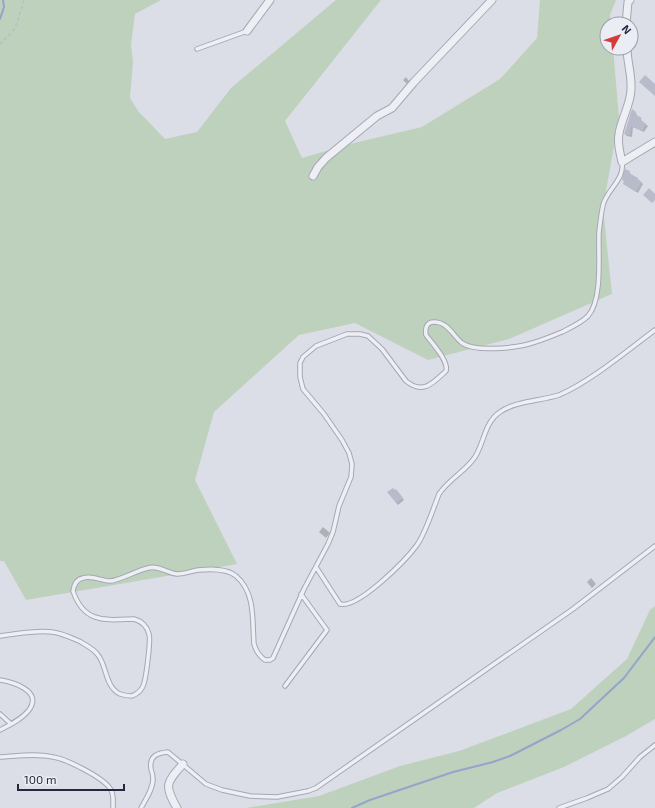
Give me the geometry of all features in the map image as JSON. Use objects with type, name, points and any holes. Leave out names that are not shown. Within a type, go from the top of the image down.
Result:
[{"type":"street","points":[[247,30],[270,0]]},
{"type":"street","points":[[313,176],[318,167],[326,158],[376,116],[392,108],[414,82],[492,0]]},
{"type":"street","points":[[627,16],[628,2],[630,0]]},
{"type":"street","points":[[628,56],[631,88],[630,97],[618,136],[618,146],[622,162],[655,142]]},
{"type":"street","points":[[177,808],[168,793],[170,779],[183,764]]},
{"type":"lane","points":[[197,49],[247,30]]},
{"type":"lane","points":[[0,636],[52,632],[72,638],[94,650],[98,654],[109,682],[114,690],[120,694],[132,696],[139,692],[145,682],[150,638],[147,628],[139,620],[134,619],[100,620],[94,618],[84,610],[75,598],[73,591],[77,581],[83,578],[92,577],[111,581],[149,568],[157,568],[177,574],[198,570],[222,570],[232,573],[237,577],[247,590],[251,598],[254,644],[256,651],[260,657],[268,661],[273,658],[301,594],[331,538],[339,506],[351,477],[352,464],[350,453],[324,414],[304,389],[300,377],[300,363],[303,357],[316,346],[347,334],[360,334],[368,336],[382,349],[406,381],[411,385],[424,387],[430,385],[446,371],[447,368],[445,361],[426,335],[426,326],[430,323],[434,322],[442,324],[450,329],[463,343],[475,347],[499,348],[525,345],[547,339],[582,322],[589,315],[594,306],[598,292],[599,232],[603,206],[608,195],[623,172],[622,162]]},
{"type":"lane","points":[[316,567],[340,604],[347,604],[360,598],[379,584],[417,544],[439,494],[444,486],[474,458],[479,450],[487,428],[495,416],[501,411],[514,406],[553,396],[571,389],[594,375],[655,330]]},
{"type":"lane","points":[[141,808],[153,780],[151,762],[152,757],[156,754],[168,752],[206,784],[222,790],[250,796],[277,797],[303,793],[316,788],[572,609],[655,546]]},
{"type":"lane","points":[[285,686],[327,630],[301,594]]},
{"type":"lane","points":[[0,680],[23,687],[31,695],[32,699],[29,709],[11,724],[0,730]]},
{"type":"lane","points":[[0,714],[11,724]]},
{"type":"lane","points":[[559,808],[608,789],[622,777],[640,757],[655,745]]},
{"type":"lane","points":[[0,757],[52,756],[67,761],[106,783],[112,792],[113,808]]},
{"type":"path","points":[[0,44],[13,31],[24,0]]},
{"type":"green space","points":[[0,0],[161,0],[135,14],[131,45],[133,62],[130,98],[138,111],[165,139],[197,132],[231,88],[336,0],[381,0],[285,121],[302,158],[350,144],[422,127],[500,79],[537,38],[540,0],[616,0],[610,16],[599,16],[599,56],[614,56],[619,118],[603,208],[612,294],[509,339],[428,360],[355,323],[299,335],[214,412],[195,480],[237,564],[26,600],[4,561],[0,561]]},
{"type":"green space","points":[[655,606],[655,719],[626,736],[564,767],[497,793],[474,808],[246,808],[319,796],[400,766],[459,751],[571,709],[627,659],[650,610]]},
{"type":"building","points":[[645,75],[655,84],[655,96],[639,82]]},
{"type":"building","points":[[632,109],[646,124],[642,131],[631,126],[630,135],[624,134]]},
{"type":"building","points":[[625,169],[630,171],[629,173],[642,182],[636,192],[623,184],[624,181],[622,180]]},
{"type":"building","points":[[649,188],[655,194],[655,200],[652,203],[643,195]]},
{"type":"building","points":[[393,488],[395,490],[396,489],[403,498],[396,503],[387,492]]},
{"type":"waterway","points":[[0,19],[4,7],[3,0]]},
{"type":"waterway","points":[[352,808],[370,800],[453,772],[510,756],[561,730],[580,719],[624,678],[655,637]]}]
